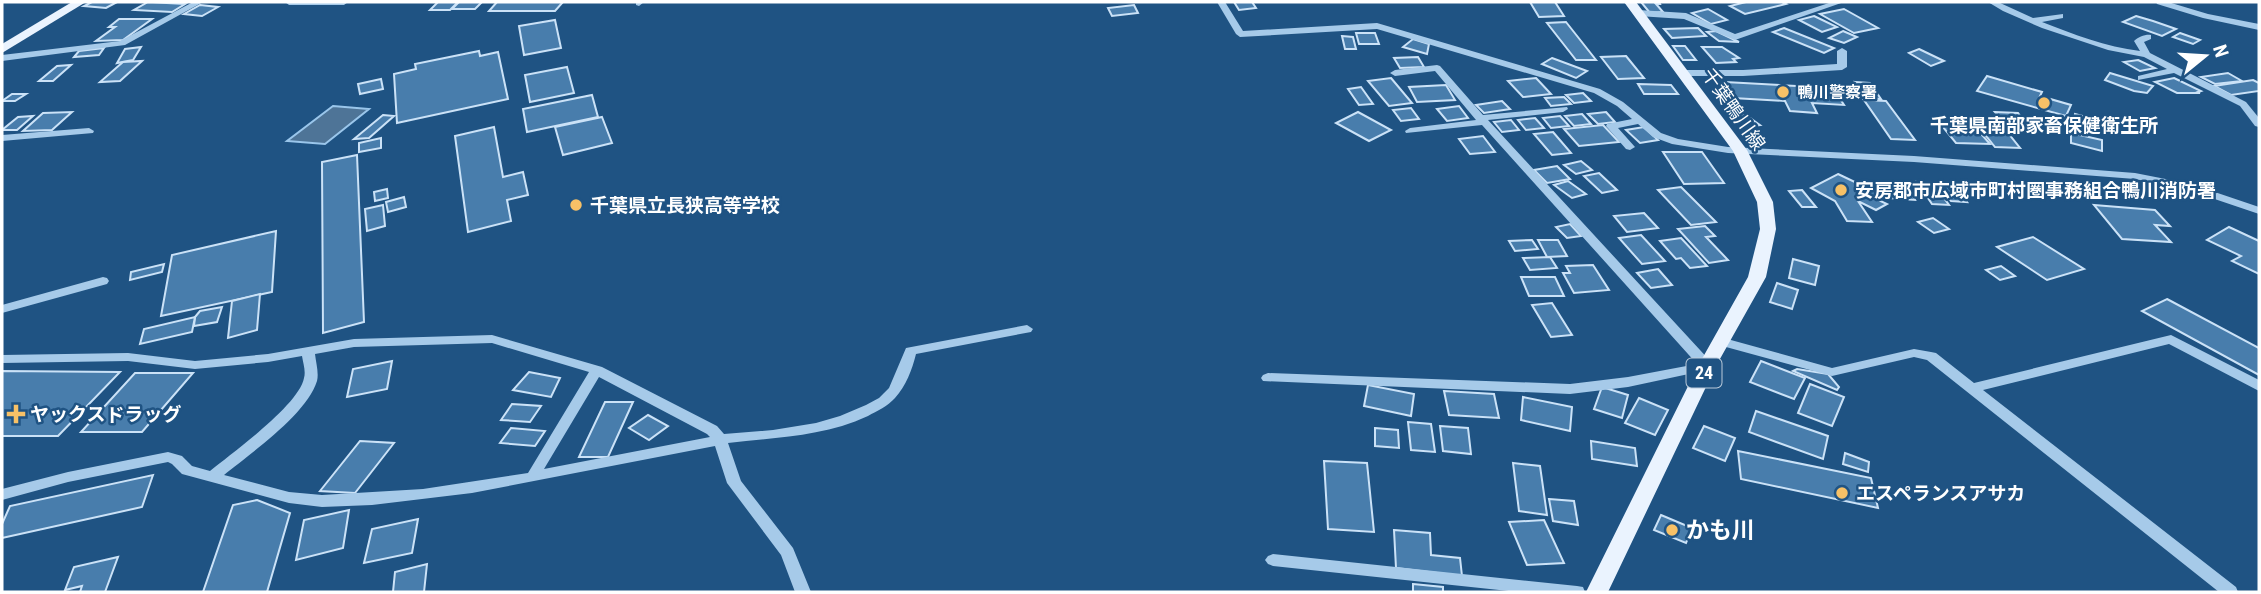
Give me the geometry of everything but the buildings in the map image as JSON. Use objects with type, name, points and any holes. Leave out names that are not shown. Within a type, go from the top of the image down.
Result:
[{"type":"main road","points":[[2,49],[80,2]]},
{"type":"main road","name":"千葉鴨川線","points":[[1597,592],[1707,366],[1757,277],[1768,229],[1765,202],[1740,150],[1634,7]]},
{"type":"street","points":[[2,58],[122,43],[199,2]]},
{"type":"street","points":[[289,2],[344,2]]},
{"type":"street","points":[[1221,2],[1240,34],[1377,26],[1597,91],[1620,104],[1665,139],[1740,150],[2135,176],[2196,189],[2259,211]]},
{"type":"street","points":[[1634,7],[1686,16],[1735,37],[1839,2]]},
{"type":"street","points":[[1992,2],[2035,21],[2121,52],[2146,55],[2243,104],[2259,124]]},
{"type":"street","points":[[2160,2],[2206,16],[2259,27]]},
{"type":"street","points":[[2035,21],[2060,16]]},
{"type":"street","points":[[2146,55],[2139,41],[2148,37]]},
{"type":"street","points":[[1683,73],[1742,73],[1842,67],[1842,51]]},
{"type":"street","points":[[1395,73],[1437,68],[1707,366]]},
{"type":"street","points":[[2141,78],[2175,70]]},
{"type":"street","points":[[1410,131],[1563,109]]},
{"type":"street","points":[[1630,147],[1611,126],[1639,121]]},
{"type":"street","points":[[2,138],[89,131]]},
{"type":"street","points":[[2,309],[103,281]]},
{"type":"street","points":[[2,495],[168,457],[177,460],[187,470],[287,496],[318,501],[388,499],[493,485],[699,446],[720,439],[812,430],[861,414],[887,399],[903,375],[911,351],[1027,329]]},
{"type":"street","points":[[1972,388],[2171,339],[2259,386]]},
{"type":"street","points":[[2,359],[128,357],[195,365],[268,358],[354,343],[492,340],[597,370],[712,430],[720,439],[734,483],[788,552],[803,592]]},
{"type":"street","points":[[1720,341],[1832,372],[1914,353],[1931,356],[2230,592]]},
{"type":"street","points":[[213,476],[275,425],[302,395],[311,380],[308,351]]},
{"type":"street","points":[[1268,377],[1570,389],[1628,382],[1707,366]]},
{"type":"street","points":[[533,476],[597,370]]},
{"type":"street","points":[[1273,560],[1577,592]]},
{"type":"water","points":[[333,106],[369,109],[325,144],[287,141]]},
{"type":"place","name":"鴨川警察署","points":[[1783,92]]},
{"type":"place","name":"千葉県南部家畜保健衛生所","points":[[2044,103]]},
{"type":"place","name":"安房郡市広域市町村圏事務組合鴨川消防署","points":[[1841,190]]},
{"type":"place","name":"千葉県立長狭高等学校","points":[[576,205]]},
{"type":"place","name":"ヤックスドラッグ","points":[[16,414]]},
{"type":"place","name":"エスペランスアサカ","points":[[1842,493]]},
{"type":"place","name":"かも川","points":[[1672,530]]}]
